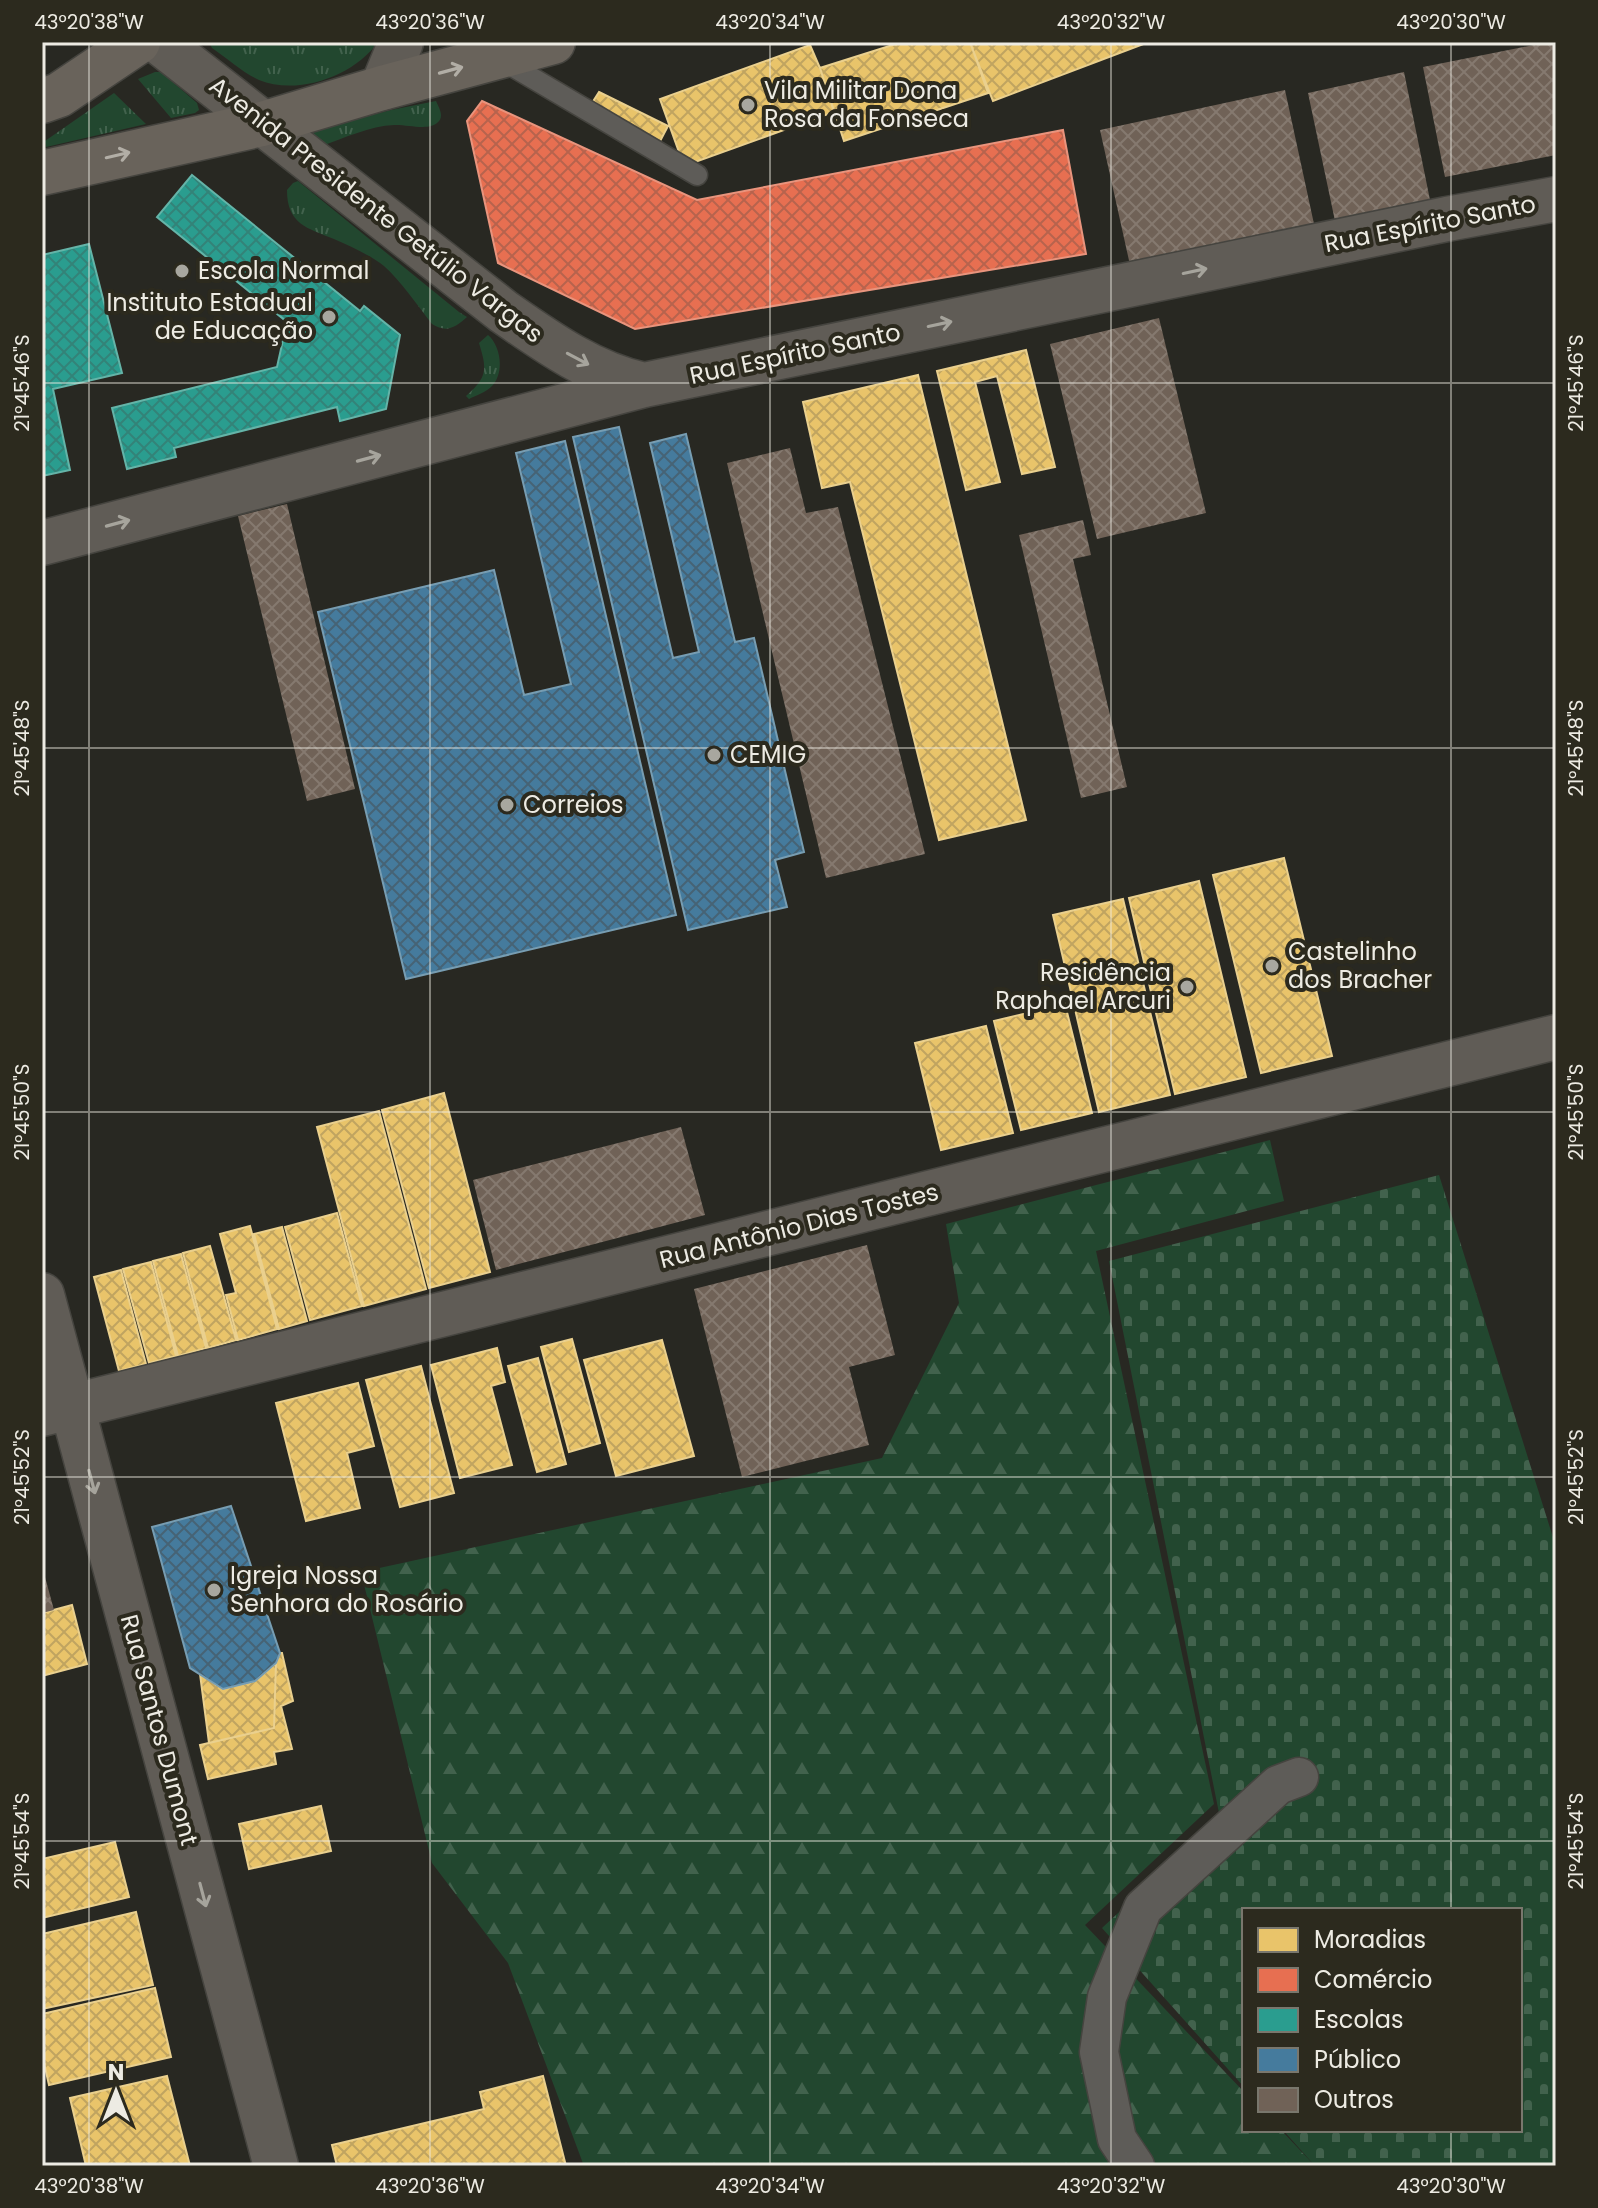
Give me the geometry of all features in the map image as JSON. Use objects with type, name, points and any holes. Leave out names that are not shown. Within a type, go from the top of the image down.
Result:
[{"type":"main road","points":[[42,101],[59,95],[138,42]]},
{"type":"main road","points":[[42,173],[262,124],[553,42]]},
{"type":"street","name":"Avenida Presidente Getúlio Vargas","points":[[159,42],[504,312],[548,343],[621,380],[644,385]]},
{"type":"street","points":[[382,88],[401,42]]},
{"type":"street","name":"Rua Espírito Santo","points":[[42,543],[644,385],[1556,199]]},
{"type":"street","name":"Rua Antônio Dias Tostes","points":[[57,1410],[1556,1037]]},
{"type":"street","name":"Rua Santos Dumont","points":[[42,1295],[57,1410],[276,2166]]},
{"type":"street","points":[[1135,2166],[1117,2139],[1099,2052],[1107,1997],[1143,1908],[1278,1785],[1299,1777]]},
{"type":"lane","points":[[497,57],[697,175]]},
{"type":"green space","points":[[209,42],[378,42],[355,65],[340,73],[324,80],[291,86],[253,77],[212,48]]},
{"type":"green space","points":[[161,72],[197,103],[199,110],[171,118],[138,79]]},
{"type":"green space","points":[[114,93],[146,124],[46,147],[45,141]]},
{"type":"green space","points":[[436,101],[441,118],[428,127],[385,126],[322,146],[309,132],[391,110]]},
{"type":"green space","points":[[298,181],[467,317],[450,328],[432,324],[384,266],[360,251],[300,223],[291,210],[287,190]]},
{"type":"green space","points":[[488,335],[496,346],[500,360],[498,375],[489,389],[469,399],[466,396],[484,372],[479,343]]},
{"type":"green space","points":[[1270,1140],[1284,1201],[1096,1251],[1214,1804],[1085,1925],[1242,2090],[1242,2132],[1283,2132],[1315,2166],[584,2166],[508,1963],[432,1863],[361,1572],[882,1458],[959,1303],[946,1224]]},
{"type":"green space","points":[[1439,1175],[1556,1547],[1556,2166],[1315,2166],[1285,2132],[1522,2132],[1522,1908],[1242,1908],[1242,2085],[1102,1928],[1220,1818],[1109,1261]]},
{"type":"building: Moradias","name":"Vila Militar Dona Rosa da Fonseca","points":[[902,42],[970,42],[988,93],[844,141],[820,68]]},
{"type":"building: Moradias","name":"Vila Militar Dona Rosa da Fonseca","points":[[978,42],[1146,43],[993,101],[971,45]]},
{"type":"building: Moradias","name":"Vila Militar Dona Rosa da Fonseca","points":[[810,45],[834,112],[684,166],[660,99]]},
{"type":"building: Moradias","points":[[599,92],[668,126],[657,147],[585,114]]},
{"type":"building: Moradias","points":[[1026,350],[1055,467],[1022,474],[997,376],[975,382],[1000,482],[966,490],[937,371]]},
{"type":"building: Moradias","points":[[918,375],[1026,820],[939,840],[850,482],[822,488],[803,402]]},
{"type":"building: Moradias","name":"Castelinho dos Bracher","points":[[1284,858],[1332,1056],[1261,1073],[1213,875]]},
{"type":"building: Moradias","name":"Residência Raphael Arcuri","points":[[1199,881],[1246,1077],[1175,1094],[1129,898]]},
{"type":"building: Moradias","points":[[1123,899],[1170,1095],[1099,1112],[1053,915]]},
{"type":"building: Moradias","points":[[1065,1004],[1092,1113],[1021,1130],[994,1021]]},
{"type":"building: Moradias","points":[[986,1026],[1013,1133],[941,1150],[915,1043]]},
{"type":"building: Moradias","points":[[444,1093],[490,1272],[429,1288],[382,1110]]},
{"type":"building: Moradias","points":[[379,1111],[426,1289],[364,1306],[317,1127]]},
{"type":"building: Moradias","points":[[337,1213],[362,1306],[310,1320],[285,1227]]},
{"type":"building: Moradias","points":[[250,1226],[277,1329],[238,1340],[226,1295],[236,1293],[220,1234]]},
{"type":"building: Moradias","points":[[282,1227],[307,1321],[279,1329],[254,1234]]},
{"type":"building: Moradias","points":[[210,1246],[236,1340],[208,1348],[183,1253]]},
{"type":"building: Moradias","points":[[181,1254],[206,1348],[178,1356],[153,1261]]},
{"type":"building: Moradias","points":[[151,1262],[176,1356],[149,1363],[123,1269]]},
{"type":"building: Moradias","points":[[121,1270],[146,1364],[119,1371],[94,1277]]},
{"type":"building: Moradias","points":[[572,1339],[600,1443],[569,1452],[541,1347]]},
{"type":"building: Moradias","points":[[662,1340],[694,1456],[616,1476],[584,1360]]},
{"type":"building: Moradias","points":[[497,1348],[505,1382],[491,1386],[512,1465],[460,1478],[431,1365]]},
{"type":"building: Moradias","points":[[538,1358],[566,1464],[537,1472],[508,1366]]},
{"type":"building: Moradias","points":[[421,1366],[454,1493],[400,1507],[366,1380]]},
{"type":"building: Moradias","points":[[358,1383],[374,1446],[347,1453],[360,1508],[306,1521],[276,1403]]},
{"type":"building: Moradias","points":[[72,1605],[87,1664],[42,1676],[42,1613]]},
{"type":"building: Moradias","points":[[280,1653],[293,1701],[281,1706],[292,1749],[274,1752],[276,1764],[208,1779],[200,1745],[274,1728],[276,1663]]},
{"type":"building: Moradias","points":[[276,1663],[274,1728],[209,1743],[200,1674],[223,1689],[255,1681]]},
{"type":"building: Moradias","points":[[321,1806],[331,1851],[249,1869],[239,1824]]},
{"type":"building: Moradias","points":[[115,1842],[129,1897],[42,1918],[42,1859]]},
{"type":"building: Moradias","points":[[136,1912],[153,1985],[42,2009],[42,1934]]},
{"type":"building: Moradias","points":[[155,1988],[171,2057],[49,2085],[42,2054],[42,2014]]},
{"type":"building: Moradias","points":[[167,2076],[190,2166],[86,2166],[70,2098]]},
{"type":"building: Moradias","points":[[543,2076],[566,2166],[337,2166],[332,2145],[484,2109],[480,2092]]},
{"type":"building: Comércio","points":[[482,101],[697,200],[1063,130],[1086,254],[635,329],[498,263],[467,121]]},
{"type":"building: Escolas","name":"Instituto Estadual de Educação","points":[[192,175],[360,311],[364,306],[400,335],[386,409],[340,421],[337,407],[174,448],[176,457],[127,469],[112,408],[277,367],[287,322],[157,217]]},
{"type":"building: Escolas","points":[[89,244],[122,373],[53,389],[70,470],[42,476],[42,255]]},
{"type":"building: Público","name":"CEMIG","points":[[619,427],[673,658],[699,652],[650,443],[686,434],[735,642],[754,638],[804,852],[775,860],[787,907],[688,930],[573,437]]},
{"type":"building: Público","name":"Correios","points":[[565,441],[676,915],[406,979],[318,612],[494,570],[524,695],[571,684],[516,453]]},
{"type":"building: Público","name":"Igreja Nossa Senhora do Rosário","points":[[231,1506],[280,1653],[276,1663],[255,1681],[223,1689],[190,1668],[152,1527]]},
{"type":"building: Outros","points":[[1556,42],[1556,155],[1445,177],[1423,67]]},
{"type":"building: Outros","points":[[1404,72],[1430,200],[1335,221],[1308,93]]},
{"type":"building: Outros","points":[[1285,90],[1314,224],[1130,265],[1100,130]]},
{"type":"building: Outros","points":[[1159,318],[1206,513],[1097,539],[1050,344]]},
{"type":"building: Outros","points":[[790,448],[806,513],[838,507],[925,854],[826,878],[727,463]]},
{"type":"building: Outros","points":[[287,504],[355,789],[307,801],[238,516]]},
{"type":"building: Outros","points":[[1083,520],[1091,555],[1073,559],[1127,787],[1081,798],[1019,535]]},
{"type":"building: Outros","points":[[681,1127],[705,1215],[496,1270],[473,1180]]},
{"type":"building: Outros","points":[[867,1245],[895,1355],[849,1367],[869,1445],[742,1477],[694,1289]]},
{"type":"building: Outros","points":[[42,1566],[54,1610],[42,1613]]},
{"type":"place","name":"Vila Militar Dona Rosa da Fonseca","points":[[748,105]]},
{"type":"place","name":"Escola Normal","points":[[182,271]]},
{"type":"place","name":"Instituto Estadual de Educação","points":[[329,317]]},
{"type":"place","name":"CEMIG","points":[[714,755]]},
{"type":"place","name":"Correios","points":[[507,805]]},
{"type":"place","name":"Castelinho dos Bracher","points":[[1272,966]]},
{"type":"place","name":"Residência Raphael Arcuri","points":[[1187,987]]},
{"type":"place","name":"Igreja Nossa Senhora do Rosário","points":[[214,1590]]}]
